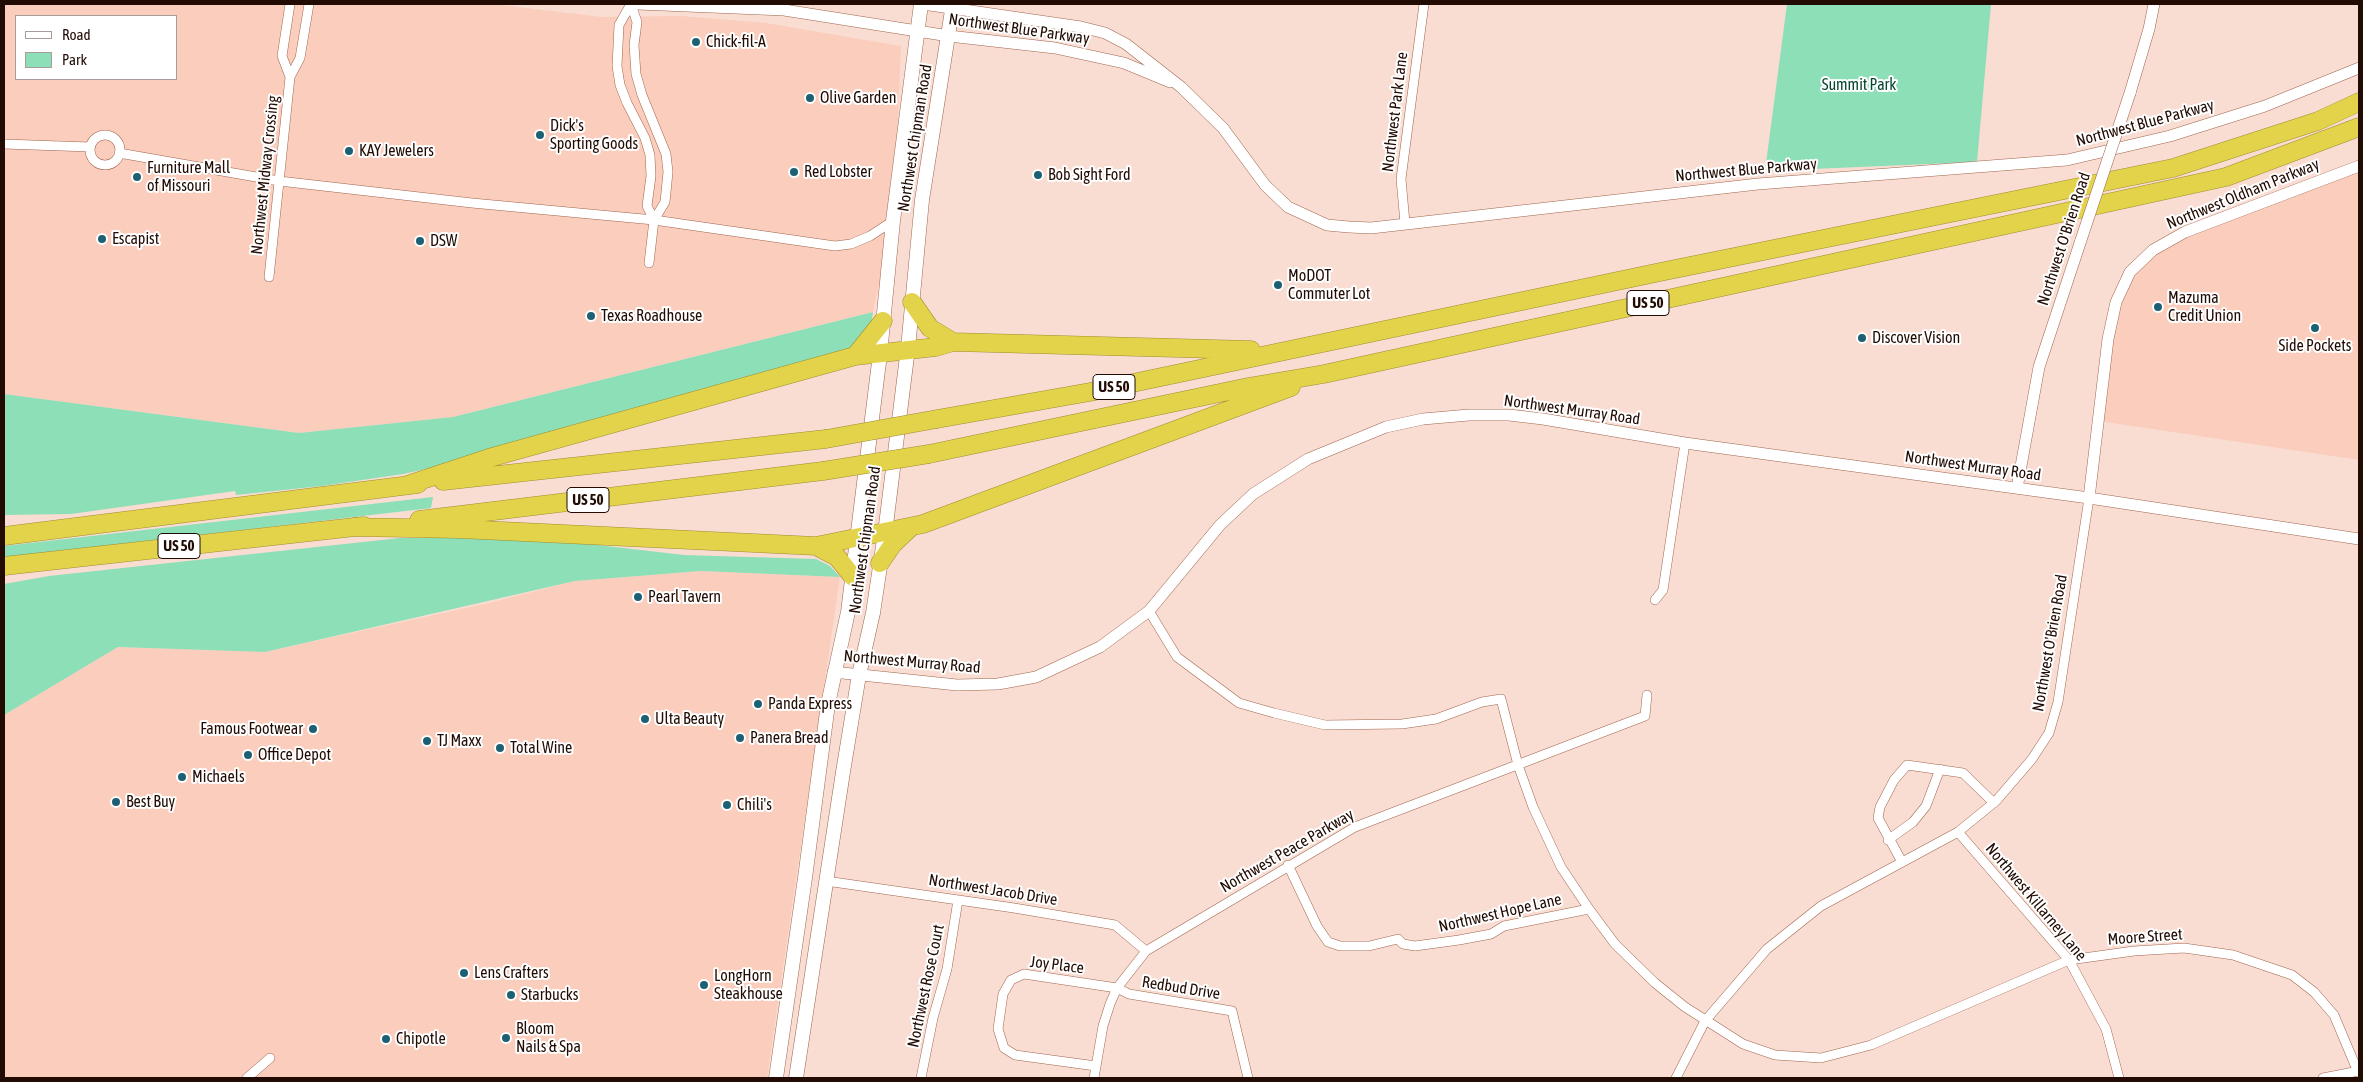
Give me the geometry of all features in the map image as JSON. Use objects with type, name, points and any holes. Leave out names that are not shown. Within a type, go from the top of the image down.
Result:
[{"type":"highway","name":"US 50","points":[[4,536],[407,486],[826,438],[1090,392],[2173,168],[2318,121],[2359,102]]},
{"type":"highway","name":"US 50","points":[[4,566],[823,471],[929,454],[1248,387],[1324,374],[2226,177],[2359,127]]},
{"type":"highway","points":[[912,302],[930,328],[953,342]]},
{"type":"highway","points":[[855,356],[883,321]]},
{"type":"highway","points":[[407,486],[489,458],[855,356],[880,354],[908,348],[936,347],[953,342],[1203,350],[1290,350]]},
{"type":"highway","points":[[353,527],[460,529],[816,546],[912,526],[1219,415],[1324,374]]},
{"type":"highway","points":[[4,526],[36,532]]},
{"type":"highway","points":[[880,563],[893,544],[912,526]]},
{"type":"highway","points":[[816,546],[837,557],[853,577]]},
{"type":"main road","name":"Northwest Chipman Road","points":[[776,1078],[833,672],[848,612],[853,577],[880,354],[893,222],[922,4]]},
{"type":"main road","name":"Northwest Chipman Road","points":[[796,1078],[859,675],[873,613],[885,533],[908,348],[922,200],[953,6]]},
{"type":"main road","points":[[810,841],[817,870],[826,881]]},
{"type":"street","name":"Northwest Midway Crossing","points":[[290,4],[282,56],[290,77]]},
{"type":"street","name":"Northwest Midway Crossing","points":[[269,277],[290,77],[300,58],[309,4]]},
{"type":"street","points":[[631,4],[619,24],[617,66],[620,85],[627,104],[645,138],[650,155],[651,176],[647,206],[654,220]]},
{"type":"street","points":[[631,4],[637,22],[634,45],[636,74],[642,95],[666,154],[668,172],[665,202],[654,220],[649,263]]},
{"type":"street","name":"Northwest Blue Parkway","points":[[638,4],[784,10],[948,36],[1055,48],[1092,54],[1124,63],[1182,87]]},
{"type":"street","name":"Northwest Blue Parkway","points":[[922,4],[953,6],[1081,27],[1105,33],[1126,44],[1182,87],[1224,128],[1264,185],[1288,207],[1327,225],[1371,228],[1758,184],[2067,160],[2170,136],[2265,106],[2359,68]]},
{"type":"street","name":"Northwest Park Lane","points":[[1405,223],[1401,179],[1424,4]]},
{"type":"street","name":"Northwest O'Brien Road","points":[[2017,488],[2040,367],[2130,93],[2149,29],[2154,4]]},
{"type":"street","points":[[105,136],[118,143],[119,153],[111,164],[102,165],[91,157],[90,147],[96,139],[105,136]]},
{"type":"street","points":[[4,144],[90,147]]},
{"type":"street","points":[[119,153],[279,181],[472,203],[654,220],[835,246],[851,244],[870,236],[893,222]]},
{"type":"street","name":"Northwest Oldham Parkway","points":[[2143,260],[2153,250],[2185,232],[2359,166]]},
{"type":"street","name":"Northwest O'Brien Road","points":[[1676,1078],[1705,1021],[1766,948],[1821,906],[1958,832],[1994,803],[2032,759],[2049,733],[2058,702],[2090,498],[2108,339],[2116,302],[2130,272],[2143,260]]},
{"type":"street","name":"Northwest Murray Road","points":[[833,672],[958,685],[998,684],[1036,677],[1100,647],[1149,611],[1220,524],[1253,494],[1308,459],[1386,427],[1423,419],[1470,415],[1510,416],[1685,443],[2090,498],[2359,538]]},
{"type":"street","points":[[1654,600],[1663,590],[1685,443]]},
{"type":"street","name":"Moore Street","points":[[1149,611],[1177,657],[1239,704],[1274,713],[1325,725],[1402,724],[1436,719],[1482,702],[1501,699],[1518,765],[1533,807],[1561,866],[1589,909],[1615,944],[1655,983],[1705,1021],[1743,1044],[1775,1055],[1821,1058],[1871,1045],[2069,960],[2134,951],[2184,948],[2233,954],[2292,975],[2314,992],[2334,1015],[2359,1072]]},
{"type":"street","name":"Northwest Peace Parkway","points":[[1094,1078],[1103,1026],[1117,988],[1146,951],[1355,826],[1645,716],[1647,695]]},
{"type":"street","points":[[1902,862],[1888,840],[1878,818],[1880,807],[1899,773],[1907,765],[1964,773],[1994,803]]},
{"type":"street","points":[[1888,840],[1913,822],[1926,806],[1940,769]]},
{"type":"street","name":"Northwest Killarney Lane","points":[[1958,832],[2069,960],[2106,1029],[2119,1078]]},
{"type":"street","name":"Northwest Hope Lane","points":[[1288,866],[1317,926],[1328,942],[1340,946],[1370,946],[1398,939],[1403,944],[1415,946],[1459,940],[1491,934],[1504,926],[1589,909]]},
{"type":"street","name":"Northwest Jacob Drive","points":[[826,881],[1115,925],[1146,951]]},
{"type":"street","name":"Northwest Rose Court","points":[[921,1078],[933,1018],[947,969],[958,900]]},
{"type":"street","name":"Joy Place","points":[[1096,1066],[1009,1052],[998,1036],[1003,994],[1011,980],[1024,974],[1117,988]]},
{"type":"street","name":"Redbud Drive","points":[[1117,988],[1129,994],[1232,1011],[1248,1078]]},
{"type":"street","points":[[247,1078],[270,1058]]},
{"type":"street","points":[[2323,1078],[2359,1072]]},
{"type":"shaded area","points":[[4,4],[493,4],[602,17],[681,16],[766,23],[901,46],[894,214],[873,312],[453,417],[299,433],[4,394]]},
{"type":"shaded area","points":[[2359,167],[2359,460],[2099,421],[2115,316],[2124,285],[2158,252],[2182,237]]},
{"type":"shaded area","points":[[701,571],[840,577],[767,1078],[4,1078],[4,715],[118,647],[265,652],[489,603],[575,581]]},
{"type":"green space","name":"Summit Park","points":[[1787,4],[1991,4],[1977,162],[1765,171]]},
{"type":"green space","points":[[873,312],[870,332],[854,348],[440,466],[403,474],[322,486],[236,495],[235,491],[71,514],[4,515],[4,394],[299,433],[453,417]]},
{"type":"green space","points":[[433,497],[431,508],[4,558],[4,546]]},
{"type":"green space","points":[[400,538],[563,541],[684,555],[816,559],[830,566],[840,577],[701,571],[575,581],[265,652],[118,647],[4,715],[4,584],[49,576]]},
{"type":"place","name":"Chick-fil-A","points":[[696,42]]},
{"type":"place","name":"Olive Garden","points":[[810,98]]},
{"type":"place","name":"Dick's Sporting Goods","points":[[540,135]]},
{"type":"place","name":"KAY Jewelers","points":[[349,151]]},
{"type":"place","name":"Red Lobster","points":[[794,172]]},
{"type":"place","name":"Bob Sight Ford","points":[[1038,175]]},
{"type":"place","name":"Furniture Mall of Missouri","points":[[137,177]]},
{"type":"place","name":"Escapist","points":[[102,239]]},
{"type":"place","name":"DSW","points":[[420,241]]},
{"type":"place","name":"MoDOT Commuter Lot","points":[[1278,285]]},
{"type":"place","name":"Mazuma Credit Union","points":[[2158,307]]},
{"type":"place","name":"Texas Roadhouse","points":[[591,316]]},
{"type":"place","name":"Side Pockets","points":[[2315,328]]},
{"type":"place","name":"Discover Vision","points":[[1862,338]]},
{"type":"place","name":"Pearl Tavern","points":[[638,597]]},
{"type":"place","name":"Panda Express","points":[[758,704]]},
{"type":"place","name":"Ulta Beauty","points":[[645,719]]},
{"type":"place","name":"Famous Footwear","points":[[313,729]]},
{"type":"place","name":"Panera Bread","points":[[740,738]]},
{"type":"place","name":"TJ Maxx","points":[[427,741]]},
{"type":"place","name":"Total Wine","points":[[500,748]]},
{"type":"place","name":"Office Depot","points":[[248,755]]},
{"type":"place","name":"Michaels","points":[[182,777]]},
{"type":"place","name":"Best Buy","points":[[116,802]]},
{"type":"place","name":"Chili's","points":[[727,805]]},
{"type":"place","name":"Lens Crafters","points":[[464,973]]},
{"type":"place","name":"LongHorn Steakhouse","points":[[704,985]]},
{"type":"place","name":"Starbucks","points":[[511,995]]},
{"type":"place","name":"Bloom Nails & Spa","points":[[506,1038]]},
{"type":"place","name":"Chipotle","points":[[386,1039]]}]
